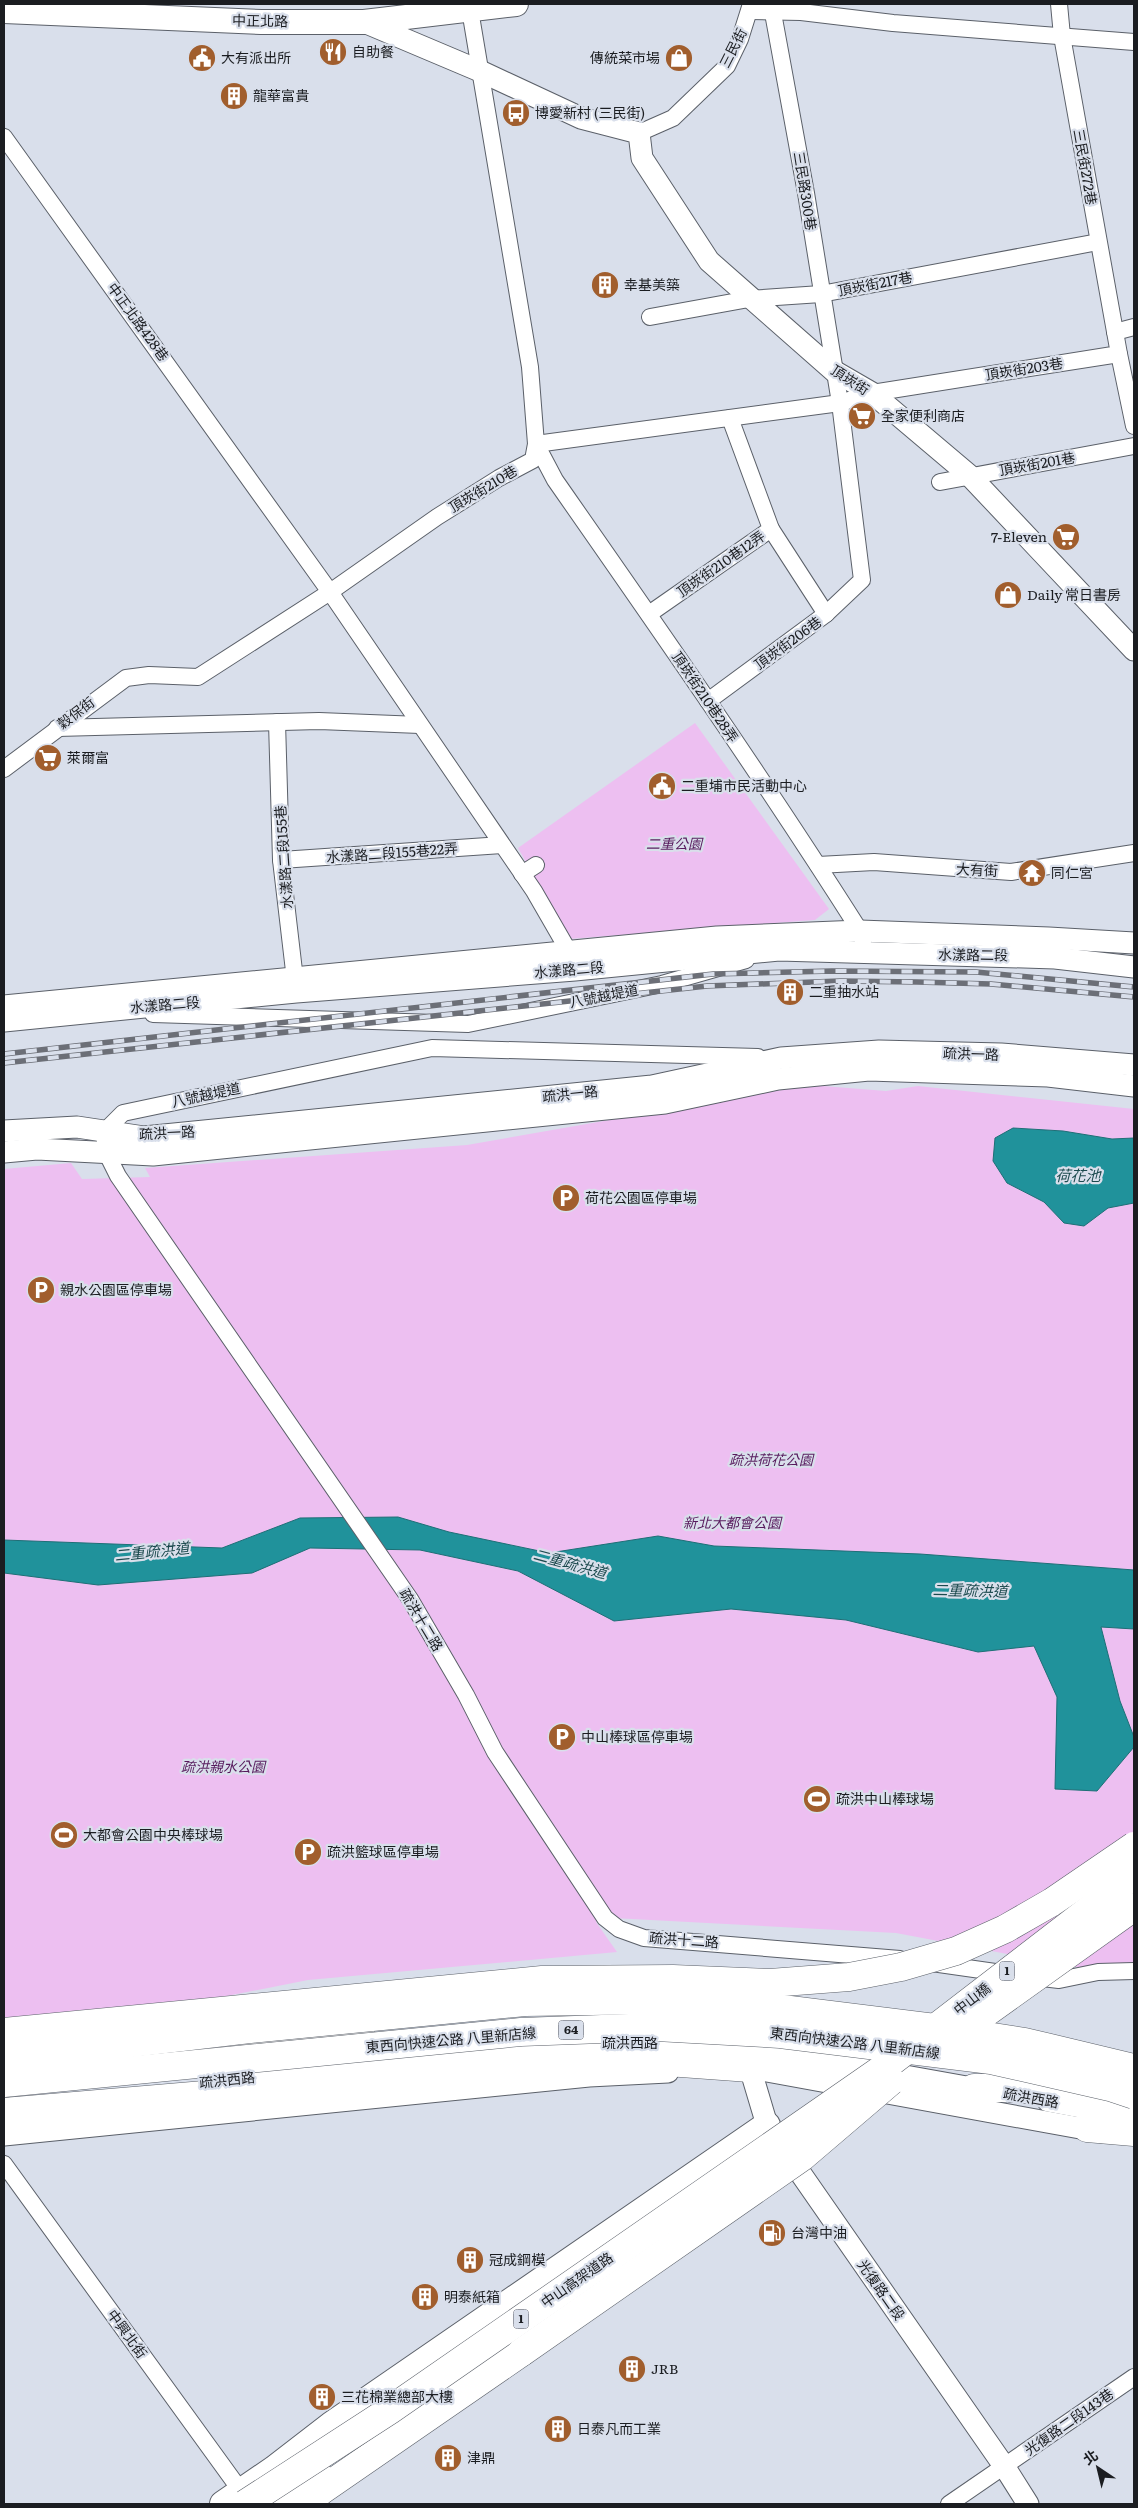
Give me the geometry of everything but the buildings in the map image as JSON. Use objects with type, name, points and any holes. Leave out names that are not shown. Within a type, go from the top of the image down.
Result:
[{"type":"highway","points":[[4,2032],[542,1980],[673,1979],[770,1983],[849,1977],[901,1967],[964,1948],[1052,1902],[1134,1846]]},
{"type":"highway","name":"中山橋","points":[[889,2073],[1134,1875]]},
{"type":"highway","name":"中山橋","points":[[889,2073],[1134,1907]]},
{"type":"highway","name":"東西向快速公路 八里新店線","points":[[4,2058],[259,2028],[525,2002],[658,2000],[790,2010],[934,2028],[1025,2042],[1134,2068]]},
{"type":"highway","points":[[4,2064],[561,2018],[641,2028],[750,2058]]},
{"type":"highway","name":"東西向快速公路 八里新店線","points":[[4,2083],[521,2032],[656,2027],[780,2034],[991,2060],[1110,2087],[1134,2096]]},
{"type":"highway","points":[[4,2112],[626,2059],[750,2058]]},
{"type":"highway","points":[[274,2469],[335,2432],[789,2120],[889,2073]]},
{"type":"highway","points":[[305,2504],[322,2490],[802,2156],[889,2073]]},
{"type":"highway","name":"中山高架道路","points":[[289,2504],[889,2073]]},
{"type":"highway","name":"中山高架道路","points":[[240,2501],[390,2410],[889,2073]]},
{"type":"highway","points":[[974,2088],[1010,2088],[1134,2096]]},
{"type":"highway","points":[[1087,2128],[1134,2132]]},
{"type":"highway","points":[[276,2504],[407,2419]]},
{"type":"main road","name":"中正北路","points":[[4,11],[262,22],[364,22],[516,4]]},
{"type":"main road","name":"1","points":[[240,2501],[274,2469],[331,2425],[766,2125]]},
{"type":"main road","points":[[312,2504],[342,2486],[798,2170]]},
{"type":"street","name":"三民街272巷","points":[[1059,4],[1062,36],[1114,332]]},
{"type":"street","name":"三民街","points":[[639,133],[673,118],[727,66],[740,39],[750,7],[773,13],[800,12],[894,23],[1134,42]]},
{"type":"street","points":[[470,10],[530,367],[536,444],[840,402],[872,393]]},
{"type":"street","name":"三民路300巷","points":[[773,13],[806,193],[840,402],[862,580]]},
{"type":"street","points":[[364,22],[480,71],[580,118],[639,133]]},
{"type":"street","name":"頂崁街","points":[[639,133],[642,158],[709,261],[749,299],[834,371],[872,393],[970,476],[1134,650]]},
{"type":"street","name":"中正北路428巷","points":[[4,137],[178,377],[268,509],[330,592],[502,845],[529,869],[568,950]]},
{"type":"street","name":"頂崁街217巷","points":[[650,317],[749,299],[821,294],[1098,242]]},
{"type":"street","points":[[1134,327],[1114,332],[1134,426]]},
{"type":"street","name":"頂崁街203巷","points":[[872,393],[1119,354]]},
{"type":"street","name":"頂崁街210巷12弄","points":[[649,614],[771,529],[730,418]]},
{"type":"street","name":"頂崁街210巷","points":[[126,678],[149,675],[198,677],[330,592],[437,517],[499,478],[533,460],[536,444]]},
{"type":"street","name":"頂崁街210巷28弄","points":[[536,444],[555,480],[649,614],[818,865],[860,931],[866,953]]},
{"type":"street","name":"頂崁街201巷","points":[[940,482],[1134,446]]},
{"type":"street","points":[[771,529],[826,614]]},
{"type":"street","name":"頂崁街206巷","points":[[708,701],[826,614],[862,580]]},
{"type":"street","name":"穀保街","points":[[4,769],[126,678]]},
{"type":"street","points":[[57,728],[319,721],[420,725]]},
{"type":"street","name":"水漾路二段155巷","points":[[277,722],[281,860],[296,985]]},
{"type":"street","name":"水漾路二段155巷22弄","points":[[281,860],[502,845]]},
{"type":"street","name":"大有街","points":[[818,865],[874,862],[1011,872],[1134,853]]},
{"type":"street","name":"水漾路二段","points":[[4,1021],[88,1012],[568,950],[717,937],[860,931],[1049,938],[1134,944]]},
{"type":"street","name":"水漾路二段","points":[[4,1006],[296,985],[565,971],[779,950],[1055,958],[1134,967]]},
{"type":"street","name":"八號越堤道","points":[[88,1012],[468,1024],[662,984],[779,950]]},
{"type":"street","points":[[426,1024],[432,1048]]},
{"type":"street","name":"八號越堤道","points":[[105,1142],[123,1113],[432,1048],[780,1058]]},
{"type":"street","name":"疏洪一路","points":[[4,1152],[652,1086],[780,1058],[878,1051],[1000,1054],[1134,1065]]},
{"type":"street","name":"疏洪一路","points":[[4,1131],[77,1127],[105,1142],[153,1155],[665,1103],[778,1079],[869,1070],[1048,1076],[1134,1086]]},
{"type":"street","name":"疏洪十二路","points":[[105,1142],[118,1176],[379,1554],[436,1644],[495,1752],[605,1918],[619,1929],[644,1938],[911,1960],[1059,1980],[1098,1972],[1134,1971]]},
{"type":"street","name":"疏洪西路","points":[[4,2107],[74,2096],[536,2046],[634,2041],[750,2058],[937,2103],[1087,2128],[1134,2140]]},
{"type":"street","name":"疏洪西路","points":[[4,2135],[750,2058],[830,2060],[1134,2117]]},
{"type":"street","name":"光復路二段","points":[[750,2058],[766,2125],[1004,2466],[1028,2504]]},
{"type":"street","name":"中興北街","points":[[4,2164],[240,2501]]},
{"type":"street","name":"光復路二段143巷","points":[[949,2504],[1134,2377]]},
{"type":"green space","name":"二重公園","points":[[695,723],[829,909],[815,920],[569,939],[518,848]]},
{"type":"green space","name":"疏洪荷花公園","points":[[810,1085],[886,1091],[918,1086],[1134,1109],[1134,1978],[896,1933],[613,1918],[596,1922],[617,1952],[308,1980],[4,2040],[4,1169],[71,1163],[82,1179],[150,1177],[145,1168],[467,1145]]},
{"type":"water","name":"荷花池","points":[[1013,1128],[1063,1131],[1112,1139],[1134,1138],[1134,1203],[1108,1208],[1084,1226],[1064,1223],[1044,1202],[1007,1183],[993,1161],[995,1138]]},
{"type":"water","name":"二重疏洪道","points":[[398,1517],[449,1532],[549,1553],[658,1536],[714,1546],[920,1554],[1134,1570],[1134,1629],[1101,1627],[1120,1701],[1134,1737],[1134,1747],[1097,1791],[1055,1789],[1057,1697],[1034,1646],[978,1652],[846,1620],[731,1609],[614,1621],[518,1571],[420,1550],[310,1548],[252,1573],[98,1585],[4,1573],[4,1540],[222,1548],[300,1518]]},
{"type":"railway","points":[[4,1054],[713,974],[832,971],[976,972],[1134,987]]},
{"type":"railway","points":[[4,1063],[707,986],[840,981],[917,982],[991,984],[1134,997]]},
{"type":"place","name":"自助餐","points":[[333,52]]},
{"type":"place","name":"大有派出所","points":[[202,58]]},
{"type":"place","name":"傳統菜市場","points":[[679,58]]},
{"type":"place","name":"龍華富貴","points":[[234,96]]},
{"type":"place","name":"博愛新村 (三民街)","points":[[516,113]]},
{"type":"place","name":"幸基美築","points":[[605,285]]},
{"type":"place","name":"全家便利商店","points":[[862,416]]},
{"type":"place","name":"7-Eleven","points":[[1066,537]]},
{"type":"place","name":"Daily 常日書房","points":[[1008,595]]},
{"type":"place","name":"萊爾富","points":[[48,758]]},
{"type":"place","name":"二重埔市民活動中心","points":[[662,786]]},
{"type":"place","name":"同仁宮","points":[[1032,873]]},
{"type":"place","name":"二重抽水站","points":[[790,992]]},
{"type":"place","name":"荷花公園區停車場","points":[[566,1198]]},
{"type":"place","name":"親水公園區停車場","points":[[41,1290]]},
{"type":"place","name":"中山棒球區停車場","points":[[562,1737]]},
{"type":"place","name":"疏洪中山棒球場","points":[[817,1799]]},
{"type":"place","name":"大都會公園中央棒球場","points":[[64,1835]]},
{"type":"place","name":"疏洪籃球區停車場","points":[[308,1852]]},
{"type":"place","name":"台灣中油","points":[[772,2233]]},
{"type":"place","name":"冠成鋼模","points":[[470,2260]]},
{"type":"place","name":"明泰紙箱","points":[[425,2297]]},
{"type":"place","name":"JRB","points":[[632,2369]]},
{"type":"place","name":"三花棉業總部大樓","points":[[322,2397]]},
{"type":"place","name":"日泰凡而工業","points":[[558,2429]]},
{"type":"place","name":"津鼎","points":[[448,2458]]},
{"type":"park label","name":"新北大都會公園","points":[[732,1523]]},
{"type":"park label","name":"疏洪親水公園","points":[[223,1767]]}]
